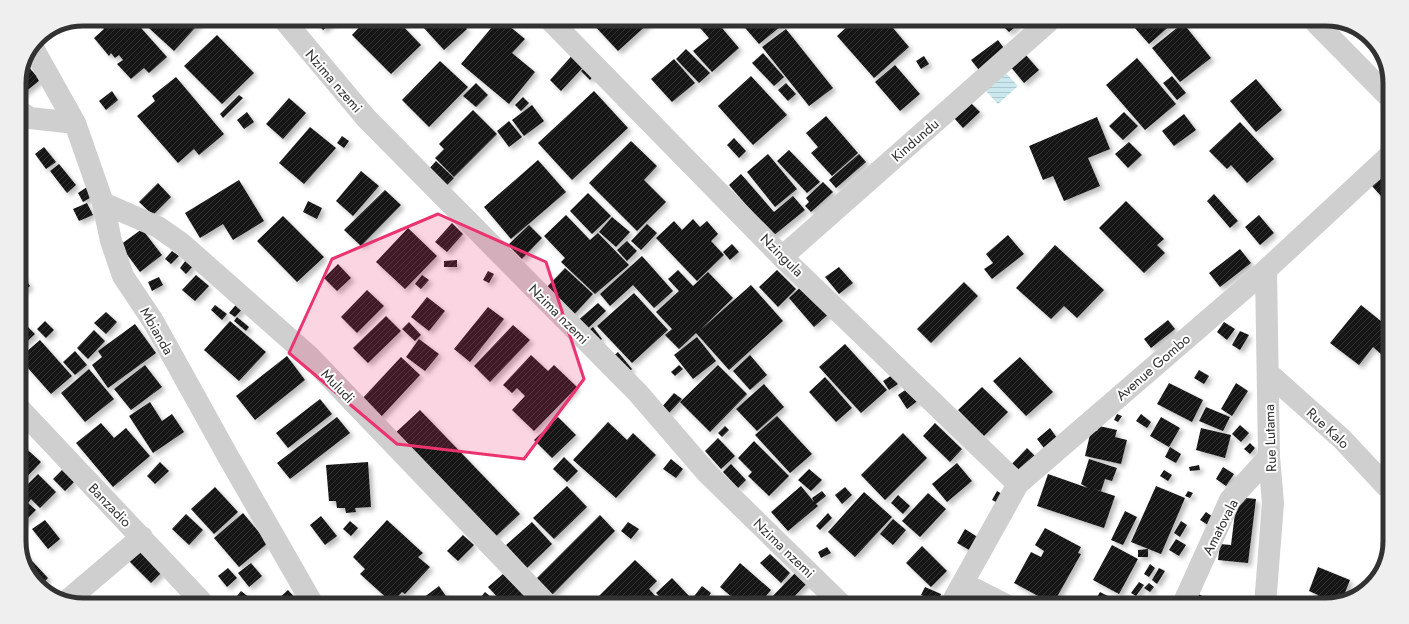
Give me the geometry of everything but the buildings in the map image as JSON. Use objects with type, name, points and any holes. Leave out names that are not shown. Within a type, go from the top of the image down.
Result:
[{"type":"street","name":"Nzima nzemi","points":[[289,26],[366,118],[638,393],[707,473],[835,598]]},
{"type":"street","name":"Nzingula","points":[[556,26],[782,256],[1018,484]]},
{"type":"street","name":"Kindundu","points":[[782,256],[1044,26]]},
{"type":"street","points":[[1319,26],[1383,91]]},
{"type":"street","name":"Mbianda","points":[[35,52],[75,124],[103,203],[111,240],[123,276],[153,321],[309,598]]},
{"type":"street","points":[[26,120],[75,124]]},
{"type":"street","name":"Avenue Gombo","points":[[955,598],[1018,484],[1266,270],[1383,162]]},
{"type":"street","name":"Muludi","points":[[103,203],[158,227],[181,243],[310,357],[541,598]]},
{"type":"street","name":"Rue Lutama","points":[[1266,270],[1270,457],[1273,503],[1266,598]]},
{"type":"street","name":"Rue Kalo","points":[[1268,373],[1342,439],[1383,483]]},
{"type":"street","name":"Banzadio","points":[[26,415],[198,598]]},
{"type":"street","name":"Amatovala","points":[[1186,598],[1230,500],[1270,457]]},
{"type":"street","points":[[72,597],[142,537]]},
{"type":"street","points":[[963,583],[992,598]]},
{"type":"highlighted area","points":[[438,214],[546,262],[584,379],[524,459],[397,444],[289,353],[332,259]]},
{"type":"water","points":[[1005,72],[1018,86],[998,104],[985,90]]}]
